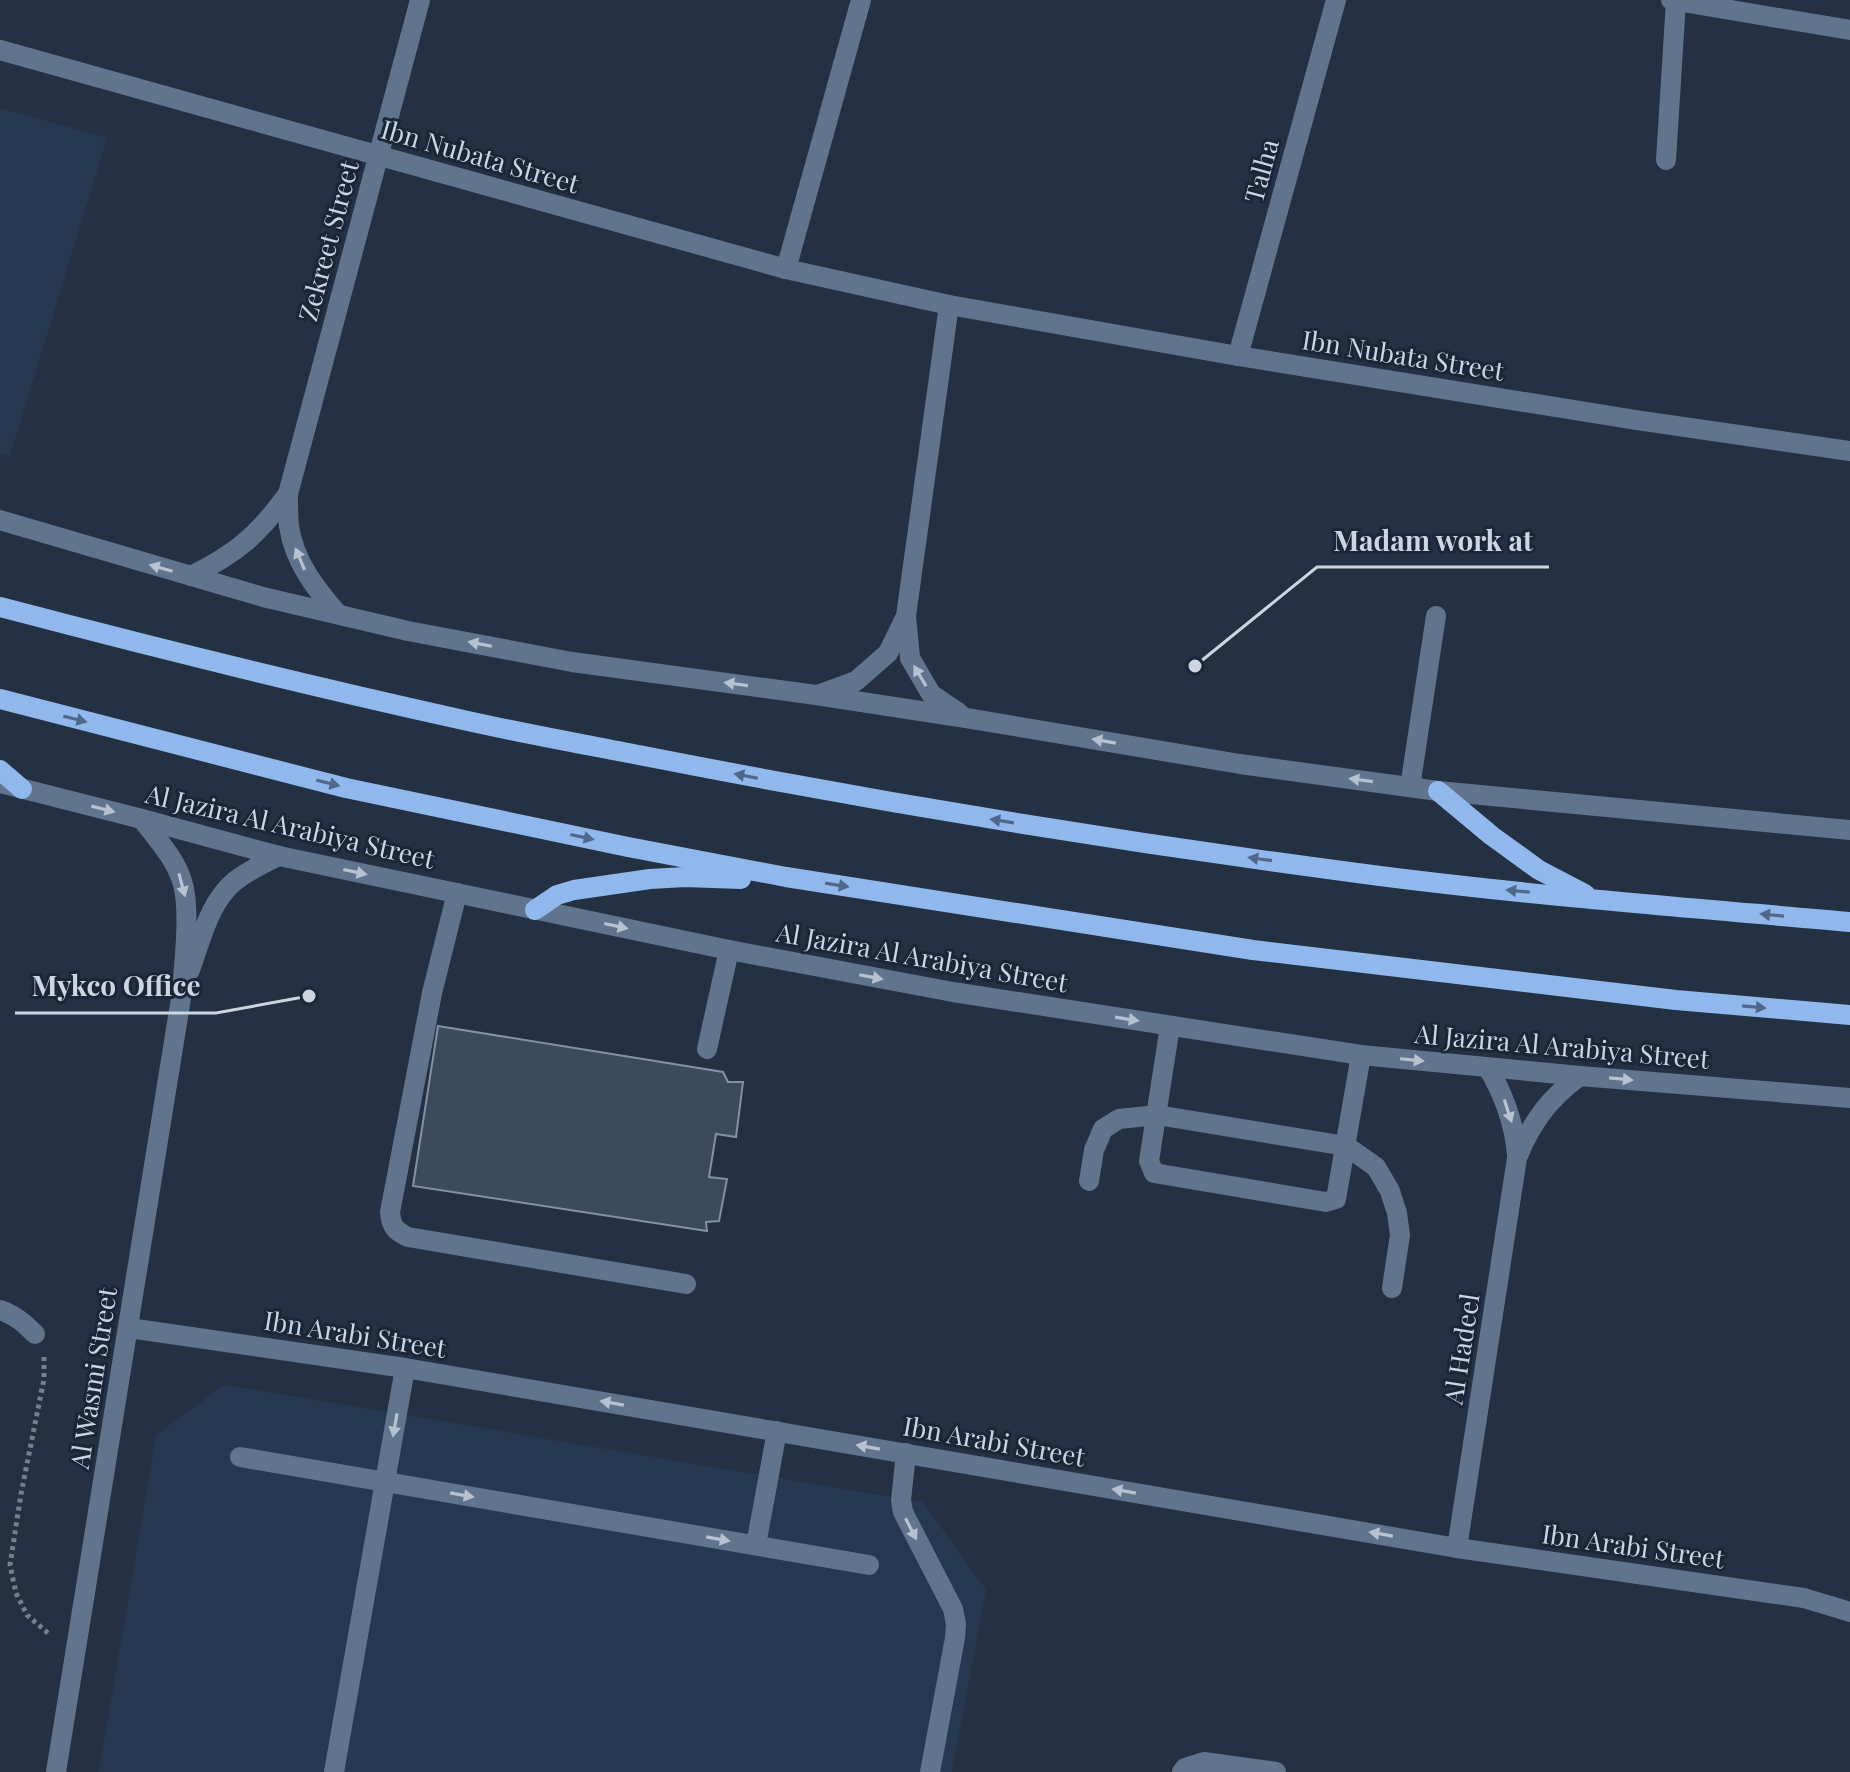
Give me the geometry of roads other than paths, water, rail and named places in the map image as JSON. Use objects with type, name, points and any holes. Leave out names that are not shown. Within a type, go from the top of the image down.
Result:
[{"type":"main road","points":[[0,607],[137,643],[462,720],[971,817],[1383,876],[1595,900],[1850,922]]},
{"type":"main road","name":"Al Jazira Al Arabiya Street","points":[[0,699],[346,788],[786,877],[1253,950],[1676,1000],[1850,1015]]},
{"type":"main road","points":[[0,770],[22,789]]},
{"type":"main road","points":[[1438,791],[1539,870],[1595,900]]},
{"type":"main road","points":[[535,910],[557,895],[574,890],[650,879],[752,880],[786,877]]},
{"type":"street","name":"Zekreet Street","points":[[337,613],[315,588],[299,560],[289,527],[288,494],[420,0]]},
{"type":"street","points":[[786,269],[861,0]]},
{"type":"street","name":"Talha","points":[[1238,356],[1336,0]]},
{"type":"street","points":[[1666,160],[1674,0],[1850,30]]},
{"type":"street","name":"Ibn Nubata Street","points":[[0,50],[786,269],[949,305],[1238,356],[1850,451]]},
{"type":"street","points":[[949,305],[906,616],[910,658],[931,694],[966,718]]},
{"type":"street","name":"Zekreet Street","points":[[191,576],[246,544],[288,494]]},
{"type":"street","points":[[0,520],[263,597],[408,631],[572,662],[816,695],[1240,764],[1438,791],[1850,830]]},
{"type":"street","points":[[816,695],[856,681],[867,672],[888,653],[906,616]]},
{"type":"street","points":[[1410,787],[1436,616]]},
{"type":"street","name":"Al Jazira Al Arabiya Street","points":[[0,783],[279,856],[729,950],[953,992],[1361,1055],[1850,1098]]},
{"type":"street","name":"Al Wasmi Street","points":[[56,1772],[182,992],[186,908],[183,883],[174,862],[142,819]]},
{"type":"street","name":"Al Wasmi Street","points":[[182,992],[219,898],[234,881],[279,856]]},
{"type":"street","points":[[457,893],[432,993],[390,1212],[391,1224],[397,1232],[408,1237],[686,1284]]},
{"type":"street","points":[[707,1049],[729,950]]},
{"type":"street","points":[[1170,1026],[1149,1161],[1154,1173],[1326,1202],[1336,1199],[1361,1055]]},
{"type":"street","name":"Al Hadeel","points":[[1488,1068],[1509,1111],[1517,1158]]},
{"type":"street","name":"Al Hadeel","points":[[1457,1548],[1517,1158],[1525,1138],[1548,1103],[1580,1076]]},
{"type":"street","points":[[1089,1181],[1094,1150],[1103,1129],[1119,1119],[1157,1115],[1346,1146],[1376,1167],[1390,1191],[1400,1235],[1392,1288]]},
{"type":"street","points":[[0,1310],[24,1322],[35,1334]]},
{"type":"street","name":"Ibn Arabi Street","points":[[129,1328],[405,1368],[1457,1548],[1804,1598],[1850,1612]]},
{"type":"street","points":[[334,1772],[405,1368]]},
{"type":"street","points":[[756,1545],[777,1431]]},
{"type":"street","points":[[906,1453],[901,1500],[903,1512],[953,1609],[956,1624],[930,1772]]},
{"type":"street","points":[[240,1457],[869,1565]]},
{"type":"street","points":[[1182,1772],[1185,1768],[1204,1762],[1276,1772]]},
{"type":"place","name":"Madam work at","points":[[1195,666]]},
{"type":"place","name":"Mykco Office","points":[[309,996]]}]
